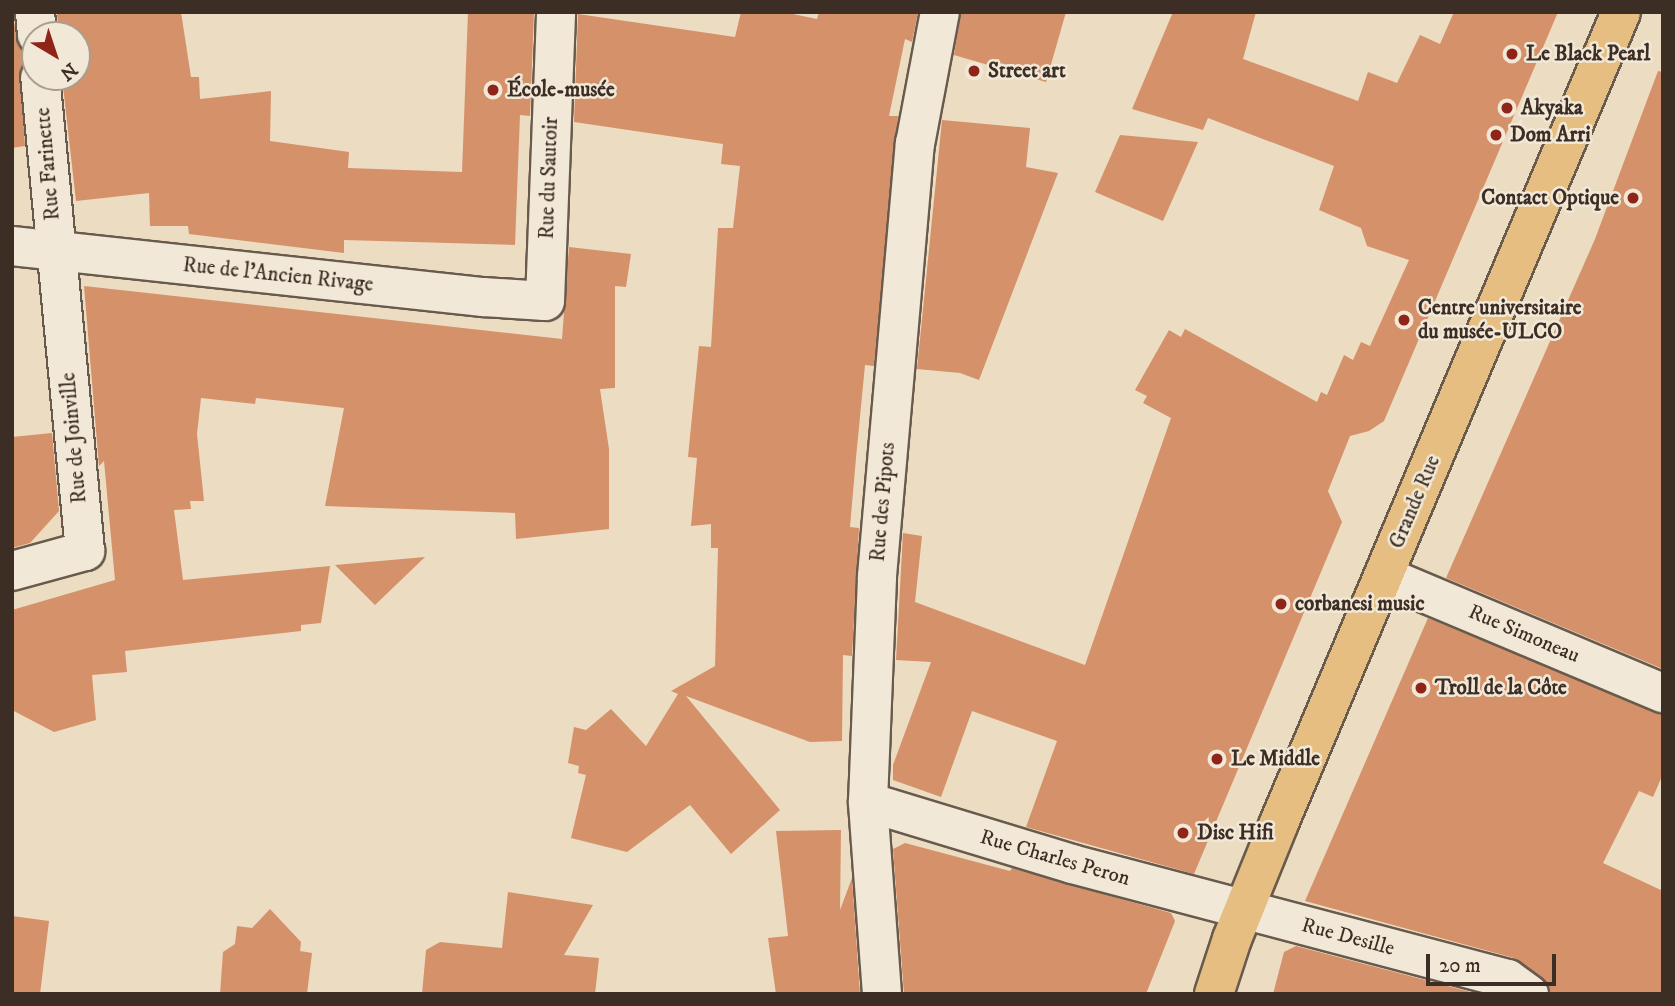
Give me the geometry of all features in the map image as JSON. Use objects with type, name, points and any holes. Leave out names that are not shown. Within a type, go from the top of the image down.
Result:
[{"type":"main road","name":"Grande Rue","points":[[1214,994],[1243,910],[1620,12]]},
{"type":"street","name":"Rue du Sautoir","points":[[545,301],[556,12]]},
{"type":"street","name":"Rue des Pipots","points":[[882,994],[869,802],[880,533],[915,144],[940,12]]},
{"type":"street","name":"Rue Farinette","points":[[41,91],[56,251]]},
{"type":"street","name":"Rue de l'Ancien Rivage","points":[[12,246],[483,297],[545,301]]},
{"type":"street","name":"Rue de Joinville","points":[[12,571],[85,551],[56,251]]},
{"type":"street","name":"Rue Simoneau","points":[[1384,576],[1663,693]]},
{"type":"street","name":"Rue Charles Peron","points":[[869,802],[1072,864],[1243,910]]},
{"type":"street","name":"Rue Desille","points":[[1243,910],[1508,979],[1529,994]]},
{"type":"building","points":[[12,12],[21,48],[25,146],[12,148]]},
{"type":"building","points":[[57,12],[181,12],[191,77],[199,77],[200,99],[271,91],[270,141],[349,152],[348,168],[462,172],[468,12],[534,12],[530,116],[520,115],[515,245],[344,240],[344,253],[189,234],[188,226],[150,226],[149,193],[76,201],[64,91],[91,91],[91,21],[58,21]]},
{"type":"building","points":[[741,12],[783,12],[817,19],[819,12],[918,12],[912,42],[905,39],[889,116],[898,116],[874,366],[865,365],[856,458],[850,527],[859,528],[852,656],[843,655],[842,741],[810,742],[686,696],[780,810],[731,854],[690,805],[627,852],[571,838],[586,775],[578,773],[579,766],[568,763],[574,727],[586,730],[611,709],[646,746],[678,694],[671,691],[715,666],[718,548],[711,548],[711,524],[691,526],[697,458],[688,457],[699,346],[711,347],[718,228],[733,228],[740,166],[721,164],[723,144],[574,122],[578,14],[735,37]]},
{"type":"building","points":[[961,12],[1066,12],[1046,82],[954,55]]},
{"type":"building","points":[[1173,12],[1256,12],[1243,59],[1358,101],[1368,72],[1397,83],[1420,35],[1440,44],[1454,12],[1558,12],[1384,421],[1369,431],[1350,436],[1328,491],[1342,522],[1194,874],[1026,827],[1057,741],[972,711],[941,797],[893,780],[893,765],[931,662],[896,660],[903,533],[922,536],[915,602],[1085,665],[1171,418],[1143,403],[1147,396],[1135,390],[1169,330],[1181,337],[1185,329],[1317,402],[1321,392],[1327,395],[1344,355],[1353,360],[1361,342],[1370,346],[1409,260],[1367,246],[1361,228],[1319,210],[1334,166],[1208,118],[1203,130],[1132,109]]},
{"type":"building","points":[[1658,71],[1663,72],[1663,669],[1446,578],[1595,239]]},
{"type":"building","points":[[942,120],[1030,128],[1026,167],[1058,173],[979,380],[960,373],[917,369]]},
{"type":"building","points":[[1120,135],[1198,142],[1163,221],[1095,192]]},
{"type":"building","points":[[569,247],[631,254],[626,287],[615,286],[615,388],[600,389],[609,449],[609,529],[516,539],[515,513],[325,506],[344,408],[256,398],[255,404],[201,398],[197,434],[204,501],[190,501],[191,509],[174,510],[183,580],[330,566],[321,623],[301,625],[301,631],[125,651],[127,672],[92,675],[96,720],[54,732],[12,710],[12,610],[115,580],[104,461],[99,466],[84,286],[562,339]]},
{"type":"building","points":[[52,433],[59,511],[30,543],[12,548],[12,437]]},
{"type":"building","points":[[425,557],[375,605],[335,565]]},
{"type":"building","points":[[1428,618],[1663,714],[1663,774],[1653,797],[1639,791],[1603,863],[1663,891],[1663,994],[1550,994],[1542,977],[1514,958],[1305,901]]},
{"type":"building","points":[[841,830],[840,910],[852,878],[860,994],[776,994],[768,938],[788,936],[776,831]]},
{"type":"building","points":[[905,843],[1010,871],[1012,868],[1171,913],[1175,921],[1146,994],[904,994],[893,849]]},
{"type":"building","points":[[508,892],[593,905],[564,955],[599,958],[595,994],[422,994],[426,950],[440,942],[502,948]]},
{"type":"building","points":[[270,909],[301,942],[300,951],[312,953],[307,994],[220,994],[223,952],[235,944],[237,926],[252,928]]},
{"type":"building","points":[[12,916],[49,921],[40,994],[12,994]]},
{"type":"building","points":[[1296,946],[1478,994],[1273,994],[1284,952]]},
{"type":"place","name":"Le Black Pearl","points":[[1512,54]]},
{"type":"place","name":"Street art","points":[[974,71]]},
{"type":"place","name":"École-musée","points":[[493,90]]},
{"type":"place","name":"Akyaka","points":[[1507,108]]},
{"type":"place","name":"Dom Arri","points":[[1496,135]]},
{"type":"place","name":"Contact Optique","points":[[1633,198]]},
{"type":"place","name":"Centre universitaire du musée-ULCO","points":[[1404,320]]},
{"type":"place","name":"corbanesi music","points":[[1281,604]]},
{"type":"place","name":"Troll de la Côte","points":[[1421,688]]},
{"type":"place","name":"Le Middle","points":[[1217,759]]},
{"type":"place","name":"Disc Hifi","points":[[1183,833]]}]
